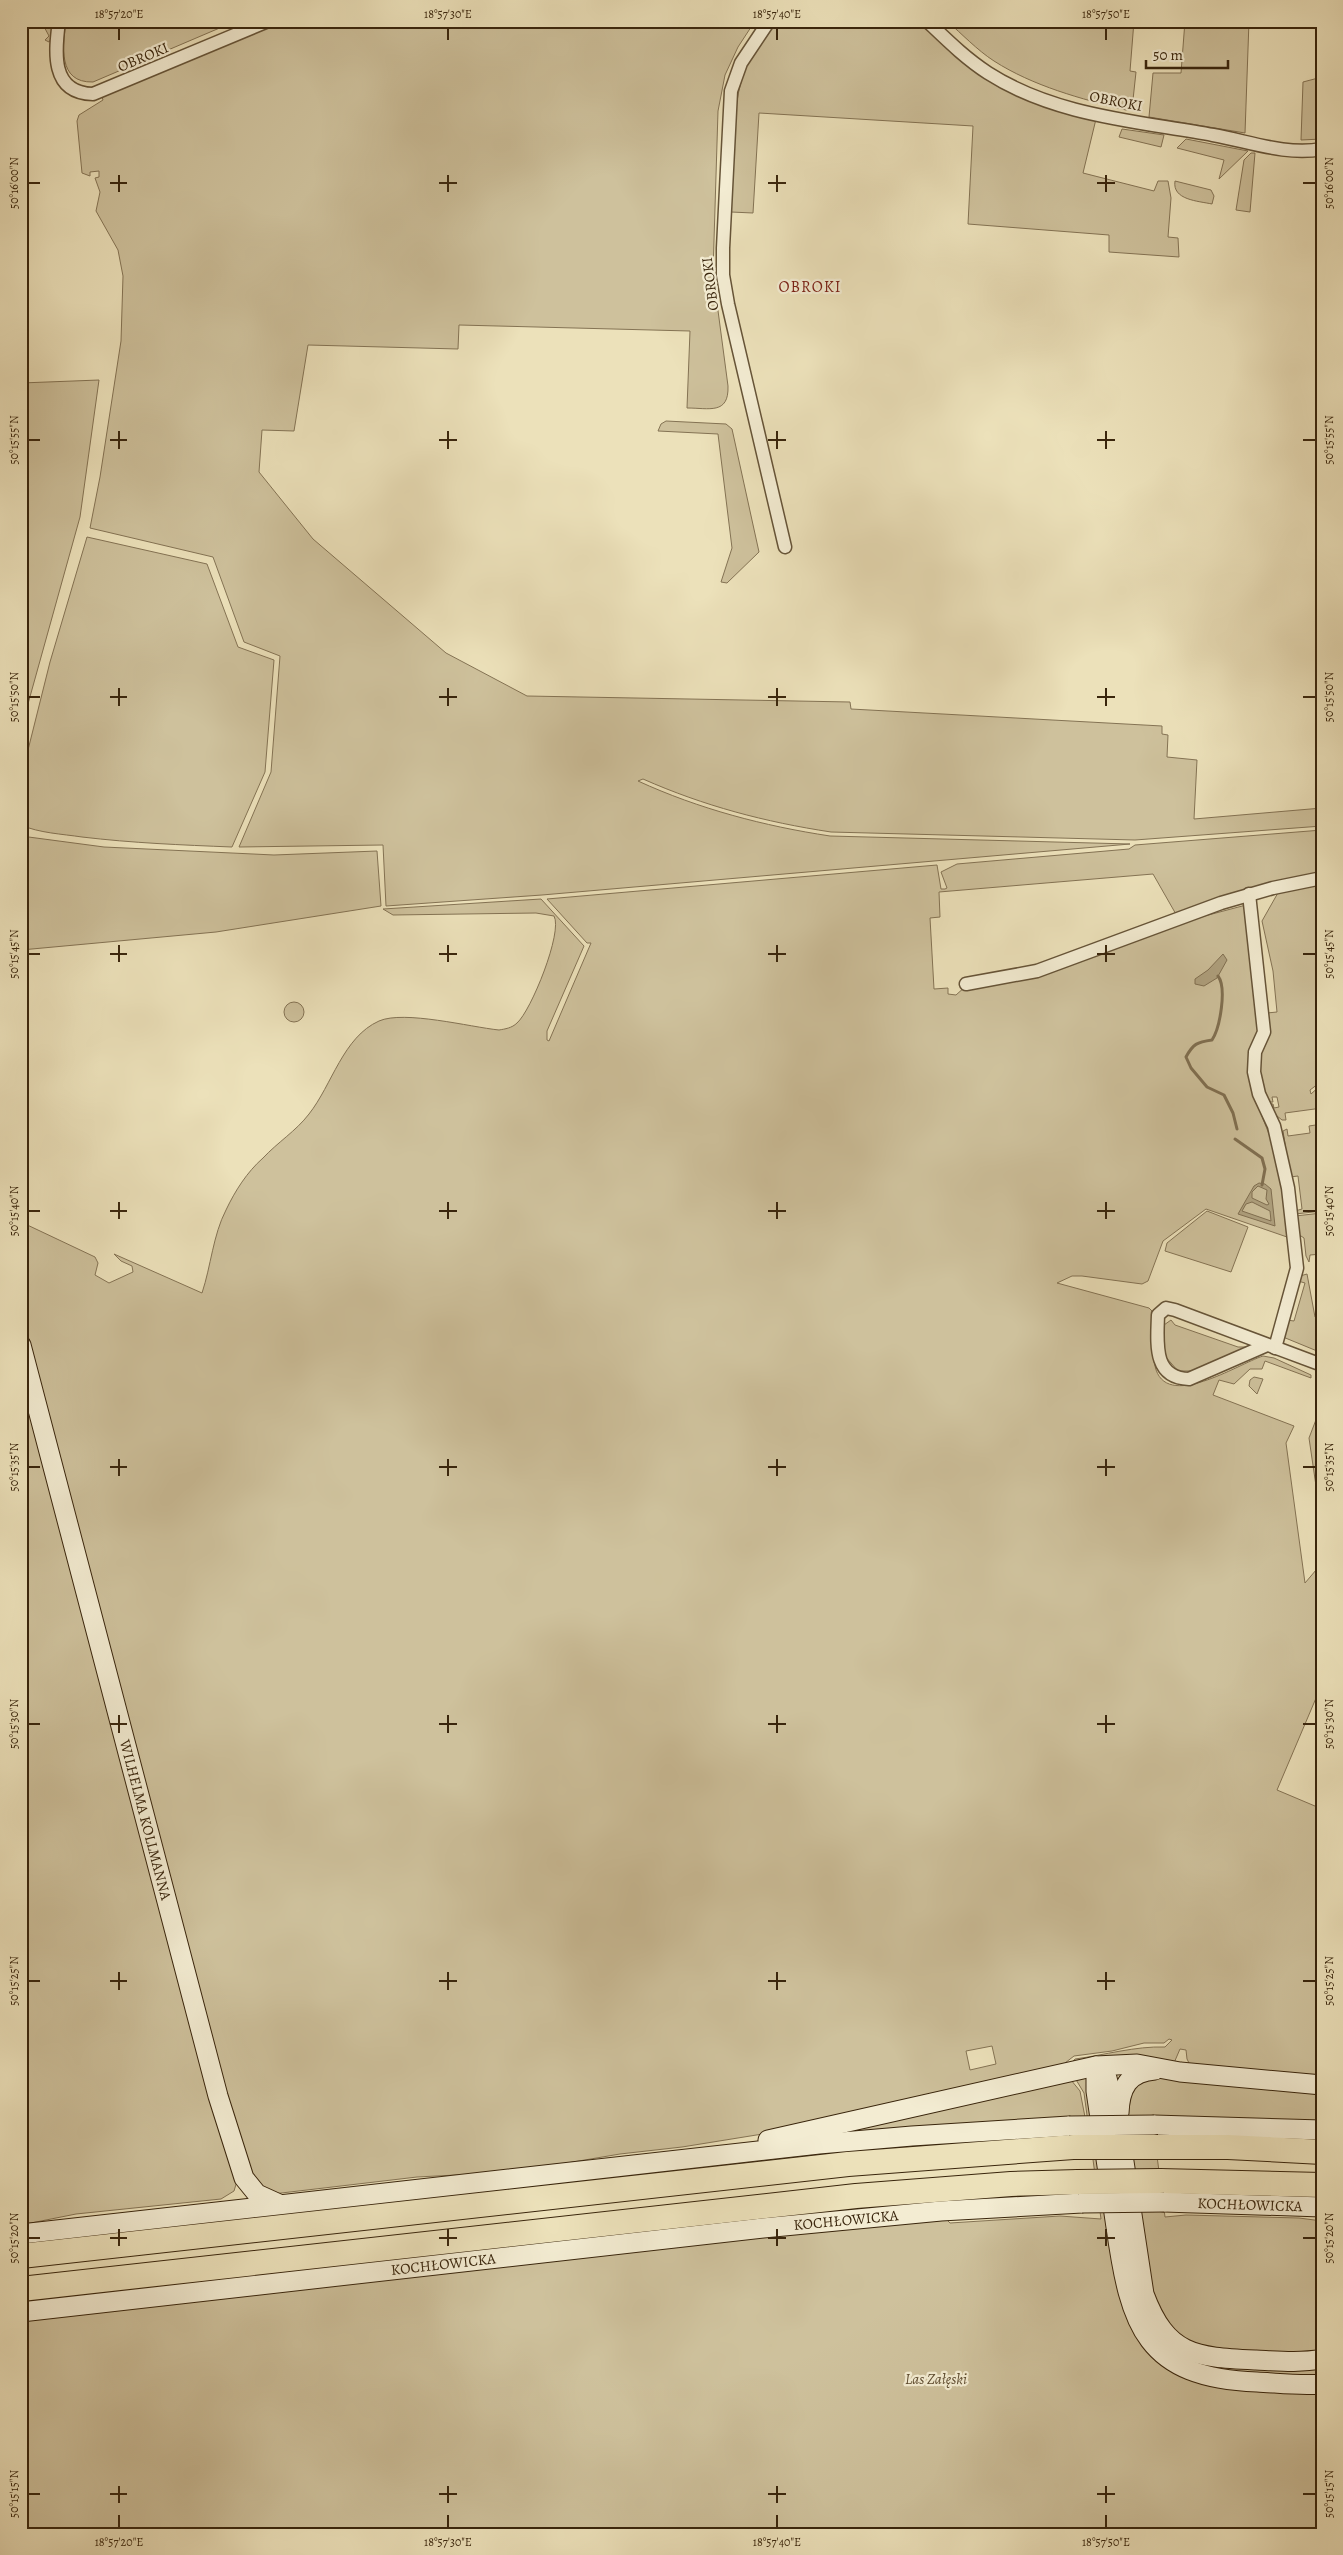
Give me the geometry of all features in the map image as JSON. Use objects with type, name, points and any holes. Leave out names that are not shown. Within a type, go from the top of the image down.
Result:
[{"type":"highway","points":[[21,2256],[838,2165],[1071,2137],[1156,2136],[1228,2147],[1322,2152]]},
{"type":"highway","points":[[21,2289],[856,2196],[1011,2184],[1080,2193],[1322,2185]]},
{"type":"street","name":"OBROKI","points":[[59,21],[55,55],[57,68],[72,88],[85,94],[98,93],[268,21]]},
{"type":"street","name":"OBROKI","points":[[769,21],[741,63],[731,91],[723,264],[728,304],[785,547]]},
{"type":"street","name":"OBROKI","points":[[927,21],[962,54],[989,74],[1053,102],[1103,117],[1175,128],[1276,148],[1322,149]]},
{"type":"street","points":[[966,984],[1037,970],[1221,902],[1322,878]]},
{"type":"street","points":[[1249,894],[1264,1032],[1255,1052],[1254,1072],[1259,1094],[1274,1126],[1288,1188],[1297,1268],[1271,1346],[1189,1379],[1178,1379],[1168,1375],[1160,1360],[1158,1315],[1166,1308],[1271,1346],[1322,1365]]},
{"type":"street","name":"WILHELMA KOLLMANNA","points":[[21,1345],[211,2072],[244,2178]]},
{"type":"street","points":[[679,2160],[1096,2066],[1137,2064],[1160,2070],[1322,2085]]},
{"type":"street","points":[[1096,2066],[1106,2078],[1118,2122],[1144,2294],[1152,2315],[1162,2331],[1177,2345],[1192,2353],[1212,2358],[1300,2362],[1322,2360]]},
{"type":"street","points":[[1096,2066],[1096,2091],[1124,2281],[1136,2321],[1150,2342],[1181,2368],[1213,2379],[1322,2384]]},
{"type":"street","points":[[1118,2122],[1124,2084],[1136,2074],[1160,2070]]},
{"type":"street","points":[[1156,2136],[1322,2130]]},
{"type":"street","points":[[21,2234],[555,2173],[912,2136],[1071,2137]]},
{"type":"street","points":[[210,2212],[237,2194],[244,2178],[257,2194],[279,2204]]},
{"type":"street","name":"KOCHŁOWICKA","points":[[1162,2191],[1269,2204],[1322,2208]]},
{"type":"street","name":"KOCHŁOWICKA","points":[[21,2312],[1080,2193]]},
{"type":"street","points":[[1269,2204],[1322,2216]]},
{"type":"green space","points":[[41,21],[54,21],[52,37],[49,42],[45,40],[49,36]]},
{"type":"green space","points":[[66,21],[236,21],[93,82],[81,81],[73,76],[68,69],[64,51]]},
{"type":"green space","points":[[280,21],[755,21],[738,47],[725,75],[718,111],[713,273],[728,386],[725,402],[721,406],[710,409],[687,408],[690,331],[459,325],[458,349],[308,345],[294,431],[262,430],[259,472],[313,539],[446,653],[527,696],[850,702],[851,709],[1162,726],[1162,734],[1168,735],[1167,757],[1197,760],[1194,819],[1322,808],[1322,826],[1135,840],[831,832],[735,812],[666,789],[643,779],[638,781],[708,808],[756,822],[830,836],[1130,844],[542,895],[386,906],[383,845],[239,847],[271,772],[280,656],[244,642],[213,557],[90,528],[100,477],[121,341],[123,276],[118,250],[96,211],[100,192],[95,178],[99,177],[99,171],[90,172],[90,176],[82,173],[77,121],[79,115],[103,100],[102,97]]},
{"type":"green space","points":[[774,21],[921,21],[958,57],[1096,119],[1083,173],[1154,191],[1158,181],[1168,181],[1171,198],[1168,237],[1178,238],[1179,257],[1109,252],[1109,235],[968,224],[973,126],[759,113],[753,213],[731,212],[733,144],[738,93],[748,63]]},
{"type":"green space","points":[[947,21],[1134,21],[1130,71],[1136,72],[1132,109],[1126,110],[1075,96],[1025,78],[988,57]]},
{"type":"green space","points":[[1185,21],[1249,21],[1245,133],[1149,117],[1153,73],[1181,73]]},
{"type":"green space","points":[[1322,77],[1322,139],[1301,140],[1303,82]]},
{"type":"green space","points":[[1122,129],[1164,135],[1161,147],[1119,137]]},
{"type":"green space","points":[[1186,139],[1248,151],[1219,179],[1224,160],[1177,148]]},
{"type":"green space","points":[[1251,153],[1255,153],[1250,212],[1236,210],[1244,160]]},
{"type":"green space","points":[[1175,181],[1211,190],[1214,196],[1212,204],[1182,196],[1175,187]]},
{"type":"green space","points":[[99,380],[80,517],[21,729],[21,383]]},
{"type":"green space","points":[[666,421],[726,424],[732,429],[759,552],[727,583],[721,582],[732,548],[718,434],[658,431],[661,424]]},
{"type":"green space","points":[[87,537],[207,564],[238,647],[274,660],[265,772],[232,847],[157,844],[101,839],[43,832],[21,825],[21,778],[50,662]]},
{"type":"green space","points":[[1322,830],[1322,873],[1177,916],[1153,874],[939,892],[940,917],[930,918],[934,989],[948,988],[948,994],[956,995],[966,986],[1246,905],[1259,1031],[1251,1046],[1250,1080],[1278,1165],[1287,1237],[1206,1209],[1163,1241],[1148,1281],[1142,1284],[1082,1276],[1072,1276],[1057,1283],[1149,1308],[1152,1311],[1155,1366],[1161,1379],[1173,1385],[1187,1385],[1203,1381],[1263,1356],[1274,1358],[1311,1375],[1311,1378],[1265,1361],[1262,1369],[1250,1369],[1234,1384],[1219,1380],[1213,1395],[1294,1426],[1286,1443],[1305,1583],[1322,1563],[1322,1684],[1277,1790],[1322,1809],[1322,2080],[1190,2065],[1186,2050],[1180,2049],[1174,2063],[1072,2062],[1075,2059],[1131,2049],[1165,2047],[1172,2040],[1169,2039],[1164,2043],[1144,2043],[1112,2051],[1074,2056],[1065,2063],[1065,2067],[775,2132],[682,2147],[620,2154],[514,2172],[417,2177],[273,2194],[257,2187],[222,2092],[21,1317],[21,1222],[95,1257],[98,1263],[95,1275],[109,1283],[133,1272],[132,1266],[121,1261],[114,1254],[202,1293],[218,1230],[237,1189],[257,1163],[309,1114],[347,1050],[367,1028],[379,1021],[404,1017],[438,1020],[499,1030],[513,1026],[523,1016],[537,988],[550,954],[556,925],[554,916],[536,913],[393,915],[383,909],[541,899],[584,946],[547,1031],[547,1040],[549,1041],[591,943],[587,943],[547,899],[937,865],[941,889],[945,889],[947,888],[941,872],[957,864],[1129,849],[1135,845]],"holes":[[[992,2046],[996,2064],[970,2070],[966,2051]]]},
{"type":"green space","points":[[21,836],[104,847],[274,855],[377,851],[381,906],[216,932],[21,950]]},
{"type":"green space","points":[[1322,885],[1322,1081],[1310,1090],[1311,1094],[1322,1084],[1322,1108],[1285,1113],[1286,1120],[1282,1120],[1272,1112],[1270,1104],[1273,1104],[1274,1108],[1279,1107],[1277,1097],[1272,1097],[1273,1102],[1266,1102],[1259,1066],[1261,1050],[1270,1033],[1267,1013],[1277,1012],[1273,971],[1262,921],[1279,891]]},
{"type":"green space","points":[[294,1002],[301,1005],[304,1012],[301,1019],[294,1022],[287,1019],[284,1012],[287,1005]]},
{"type":"green space","points":[[1322,1124],[1322,1135],[1319,1136],[1322,1152],[1322,1211],[1295,1214],[1295,1211],[1302,1209],[1298,1176],[1290,1177],[1283,1131],[1287,1129],[1288,1136],[1310,1133],[1309,1126]]},
{"type":"green space","points":[[1207,1211],[1248,1227],[1231,1272],[1165,1251],[1167,1243]]},
{"type":"green space","points":[[1322,1213],[1322,1254],[1310,1255],[1309,1262],[1306,1256],[1304,1238],[1298,1234],[1295,1216]]},
{"type":"green space","points":[[1307,1274],[1315,1317],[1322,1316],[1322,1353],[1283,1337],[1287,1320],[1294,1321],[1305,1283],[1298,1281],[1300,1276]]},
{"type":"green space","points":[[1171,1320],[1175,1325],[1238,1347],[1248,1347],[1194,1371],[1178,1371],[1164,1355],[1164,1325]]},
{"type":"green space","points":[[21,1372],[237,2181],[234,2191],[221,2199],[76,2214],[21,2225]]},
{"type":"green space","points":[[1254,1377],[1263,1379],[1257,1394],[1249,1386],[1250,1380]]},
{"type":"green space","points":[[1322,1404],[1322,1527],[1309,1438]]},
{"type":"green space","name":"Las Załęski","points":[[1087,2076],[1155,2356],[1322,2389],[1322,2534],[21,2534],[21,2318],[885,2222],[947,2220],[950,2223],[1060,2216],[1101,2219],[1084,2093],[1075,2078]]},
{"type":"green space","points":[[1143,2076],[1322,2091],[1322,2123],[1152,2118],[1165,2217],[1186,2215],[1299,2218],[1322,2221],[1322,2352],[1312,2354],[1202,2348],[1171,2330],[1152,2293],[1124,2101]]},
{"type":"green space","points":[[1071,2080],[1080,2091],[1085,2117],[805,2137]]},
{"type":"green space","points":[[1159,2339],[1322,2365],[1322,2378],[1222,2374],[1157,2341]]},
{"type":"shaded area","points":[[1223,954],[1227,960],[1217,978],[1204,986],[1195,984],[1195,979],[1208,970]]},
{"type":"shaded area","points":[[1259,1183],[1265,1184],[1271,1189],[1275,1226],[1238,1214],[1254,1186]],"holes":[[[1258,1186],[1267,1190],[1266,1199],[1269,1204],[1267,1205],[1252,1198],[1252,1192]],[[1252,1202],[1270,1211],[1271,1221],[1242,1211],[1246,1204]]]},
{"type":"waterway","points":[[1218,976],[1222,989],[1218,1027],[1212,1040],[1193,1046],[1186,1057],[1191,1068],[1207,1087],[1224,1095],[1233,1113],[1237,1129]]},
{"type":"waterway","points":[[1235,1139],[1262,1158],[1265,1169],[1262,1185]]},
{"type":"district","name":"OBROKI","points":[[810,286]]}]
